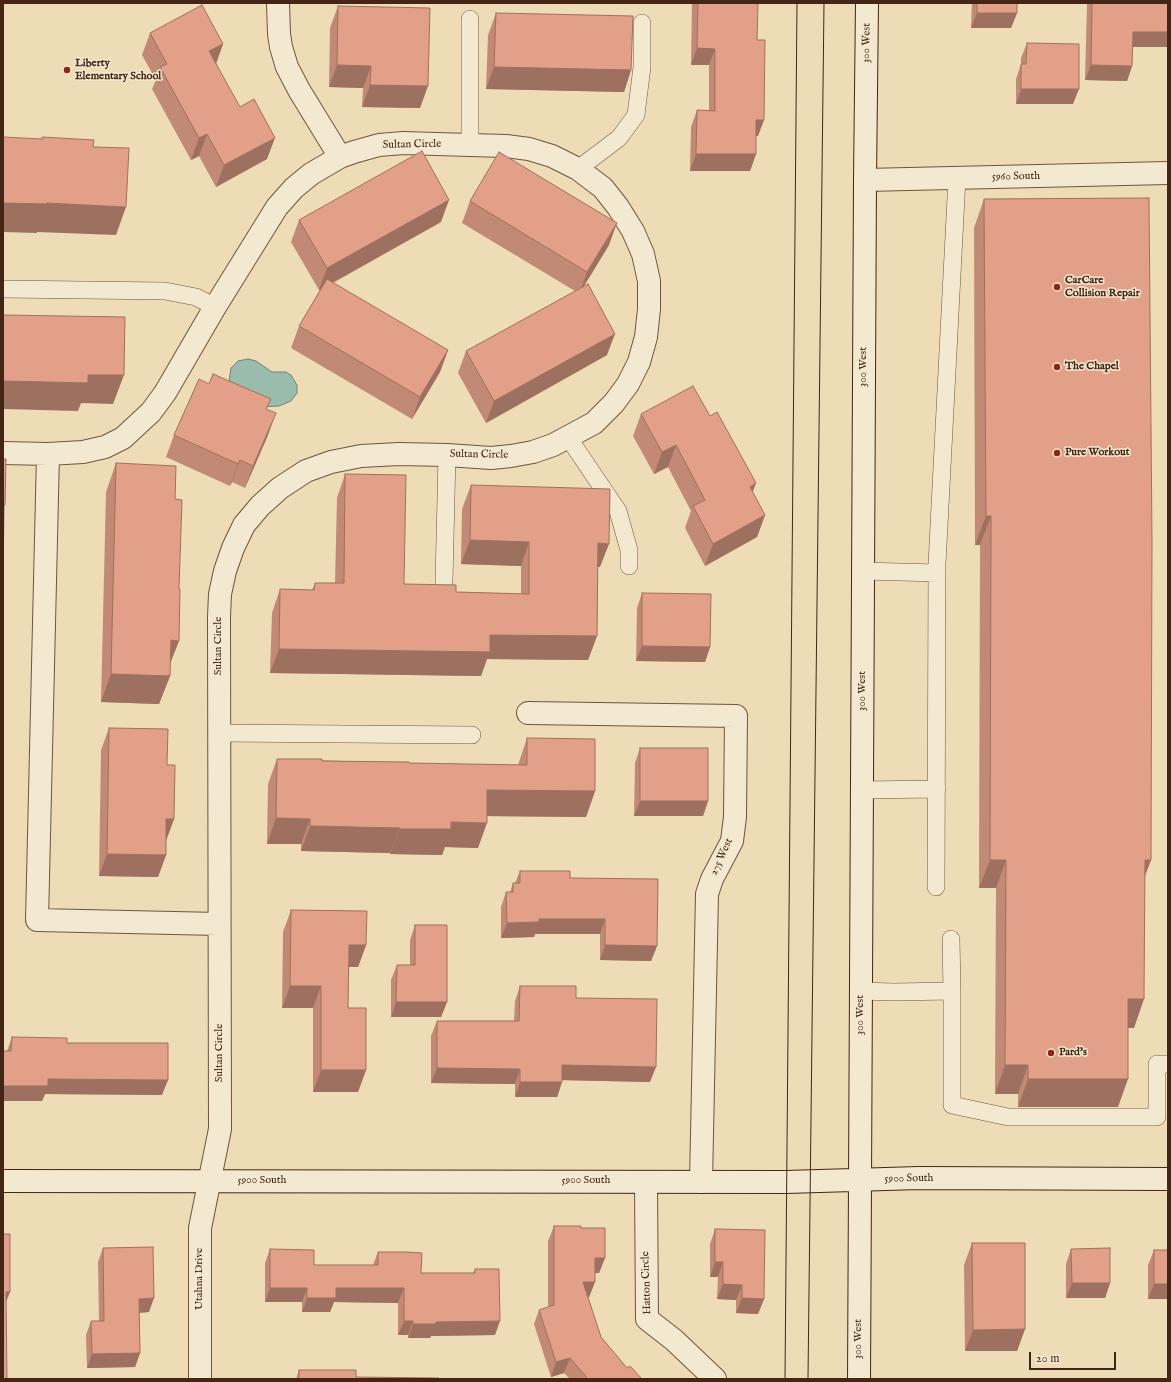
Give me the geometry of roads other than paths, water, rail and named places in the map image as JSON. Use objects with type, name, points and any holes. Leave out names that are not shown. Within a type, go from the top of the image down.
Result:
[{"type":"street","points":[[278,3],[278,34],[287,67],[340,157]]},
{"type":"street","name":"300 West","points":[[859,1379],[867,3]]},
{"type":"street","name":"Sultan Circle","points":[[3,453],[48,454],[82,452],[105,447],[123,438],[151,412],[165,393],[215,307],[277,207],[294,188],[305,179],[340,157],[379,145],[403,143],[506,146],[529,149],[552,156],[578,169],[603,188],[618,207],[633,231],[643,254],[648,281],[649,309],[646,337],[639,362],[628,384],[614,403],[594,423],[553,445],[533,452],[511,456],[491,458],[399,454],[360,456],[331,462],[306,471],[280,488],[244,525],[233,548],[225,571],[220,594],[219,617],[220,1129],[210,1181]]},
{"type":"street","name":"5960 South","points":[[865,180],[1168,173]]},
{"type":"street","points":[[48,454],[36,920],[219,924]]},
{"type":"street","name":"275 West","points":[[528,713],[736,716],[735,817],[732,841],[712,879],[707,894],[702,1182]]},
{"type":"street","name":"5900 South","points":[[3,1181],[786,1182],[919,1178],[1168,1179]]},
{"type":"street","name":"Utahna Drive","points":[[200,1379],[200,1228],[210,1181]]},
{"type":"street","name":"Hatton Circle","points":[[646,1182],[647,1319],[674,1340],[715,1379]]},
{"type":"lane","points":[[470,20],[470,144]]},
{"type":"lane","points":[[578,169],[620,138],[636,115],[642,67],[642,23]]},
{"type":"lane","points":[[936,887],[937,573],[957,178]]},
{"type":"lane","points":[[3,289],[165,291],[196,297],[215,307]]},
{"type":"lane","points":[[568,437],[618,511],[629,550],[629,566]]},
{"type":"lane","points":[[444,581],[447,455]]},
{"type":"lane","points":[[863,571],[937,573]]},
{"type":"lane","points":[[219,733],[472,735]]},
{"type":"lane","points":[[862,790],[937,789]]},
{"type":"lane","points":[[951,939],[952,1105],[1008,1117],[1157,1117],[1157,1064],[1168,1064]]},
{"type":"lane","points":[[861,991],[952,991]]},
{"type":"tram line","points":[[785,1379],[797,3]]},
{"type":"tram line","points":[[808,1379],[824,3]]},
{"type":"place","name":"Liberty Elementary School","points":[[67,70]]},
{"type":"place","name":"CarCare Collision Repair","points":[[1057,287]]},
{"type":"place","name":"The Chapel","points":[[1057,367]]},
{"type":"place","name":"Pure Workout","points":[[1057,453]]},
{"type":"place","name":"Pard's","points":[[1051,1053]]}]
